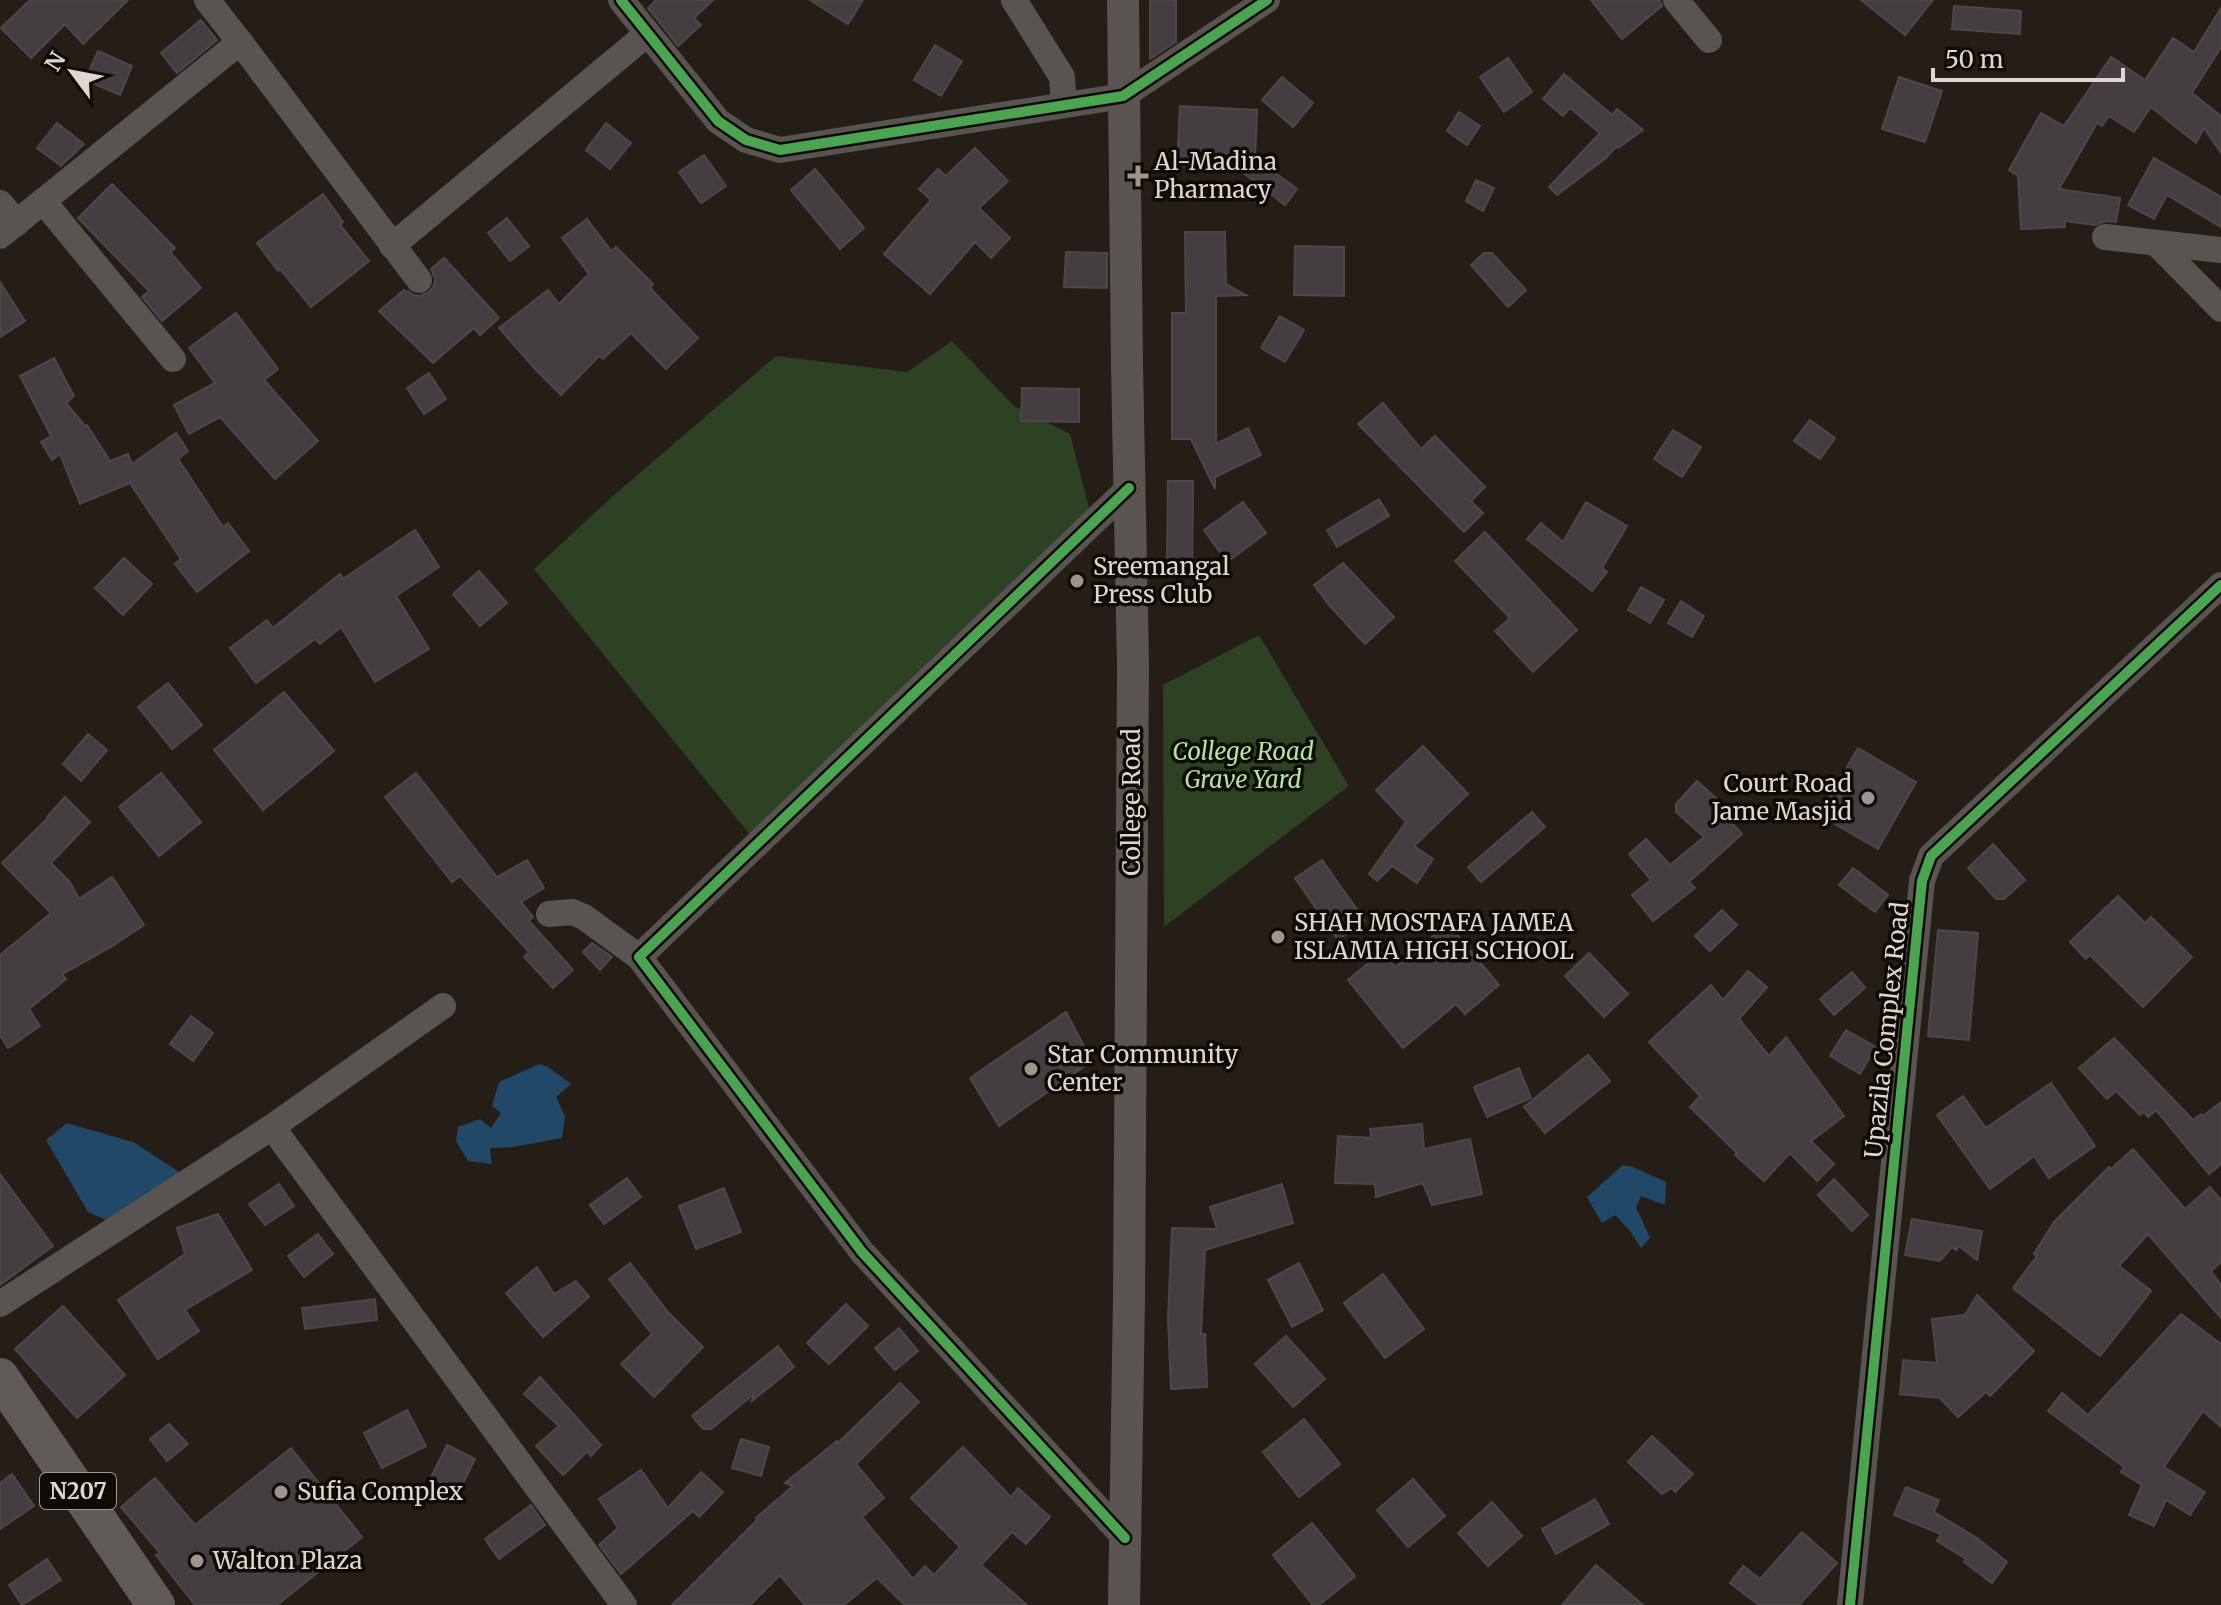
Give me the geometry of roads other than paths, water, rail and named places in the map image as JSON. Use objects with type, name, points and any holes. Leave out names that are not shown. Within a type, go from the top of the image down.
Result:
[{"type":"highway","name":"N207","points":[[0,1377],[156,1605]]},
{"type":"main road","name":"College Road","points":[[1123,0],[1133,696],[1124,1605]]},
{"type":"street","points":[[207,0],[419,280]]},
{"type":"street","points":[[621,0],[718,121],[746,140],[780,150],[1123,96],[1267,0]]},
{"type":"street","points":[[1014,0],[1062,77],[1064,105]]},
{"type":"street","points":[[1676,0],[1709,40]]},
{"type":"street","points":[[392,246],[647,34]]},
{"type":"street","points":[[6,220],[43,201],[240,42]]},
{"type":"street","points":[[43,201],[173,359]]},
{"type":"street","points":[[2105,237],[2221,250]]},
{"type":"street","points":[[2156,243],[2221,309]]},
{"type":"street","points":[[639,957],[1129,488]]},
{"type":"street","name":"Upazila Complex Road","points":[[1850,1605],[1922,881],[1931,856],[2221,585]]},
{"type":"street","points":[[549,914],[572,912],[584,917],[639,957],[862,1252],[1125,1538]]},
{"type":"street","points":[[0,1304],[272,1127],[443,1006]]},
{"type":"street","points":[[272,1127],[624,1605]]},
{"type":"water","points":[[539,1064],[571,1084],[556,1097],[565,1116],[562,1138],[490,1148],[492,1164],[468,1161],[456,1141],[458,1127],[480,1119],[491,1128],[501,1113],[492,1106],[499,1082]]},
{"type":"water","points":[[67,1123],[133,1142],[184,1175],[111,1222],[88,1212],[46,1140]]},
{"type":"water","points":[[1623,1165],[1666,1182],[1665,1205],[1641,1196],[1636,1207],[1650,1238],[1641,1248],[1615,1215],[1602,1223],[1587,1197]]},
{"type":"place","name":"Al-Madina Pharmacy","points":[[1138,176]]},
{"type":"place","name":"Sreemangal Press Club","points":[[1077,581]]},
{"type":"place","name":"Court Road Jame Masjid","points":[[1868,798]]},
{"type":"place","name":"SHAH MOSTAFA JAMEA ISLAMIA HIGH SCHOOL","points":[[1278,937]]},
{"type":"place","name":"Star Community Center","points":[[1031,1069]]},
{"type":"place","name":"Sufia Complex","points":[[281,1492]]},
{"type":"place","name":"Walton Plaza","points":[[197,1561]]},
{"type":"park label","name":"College Road Grave Yard","points":[[1243,766]]}]
